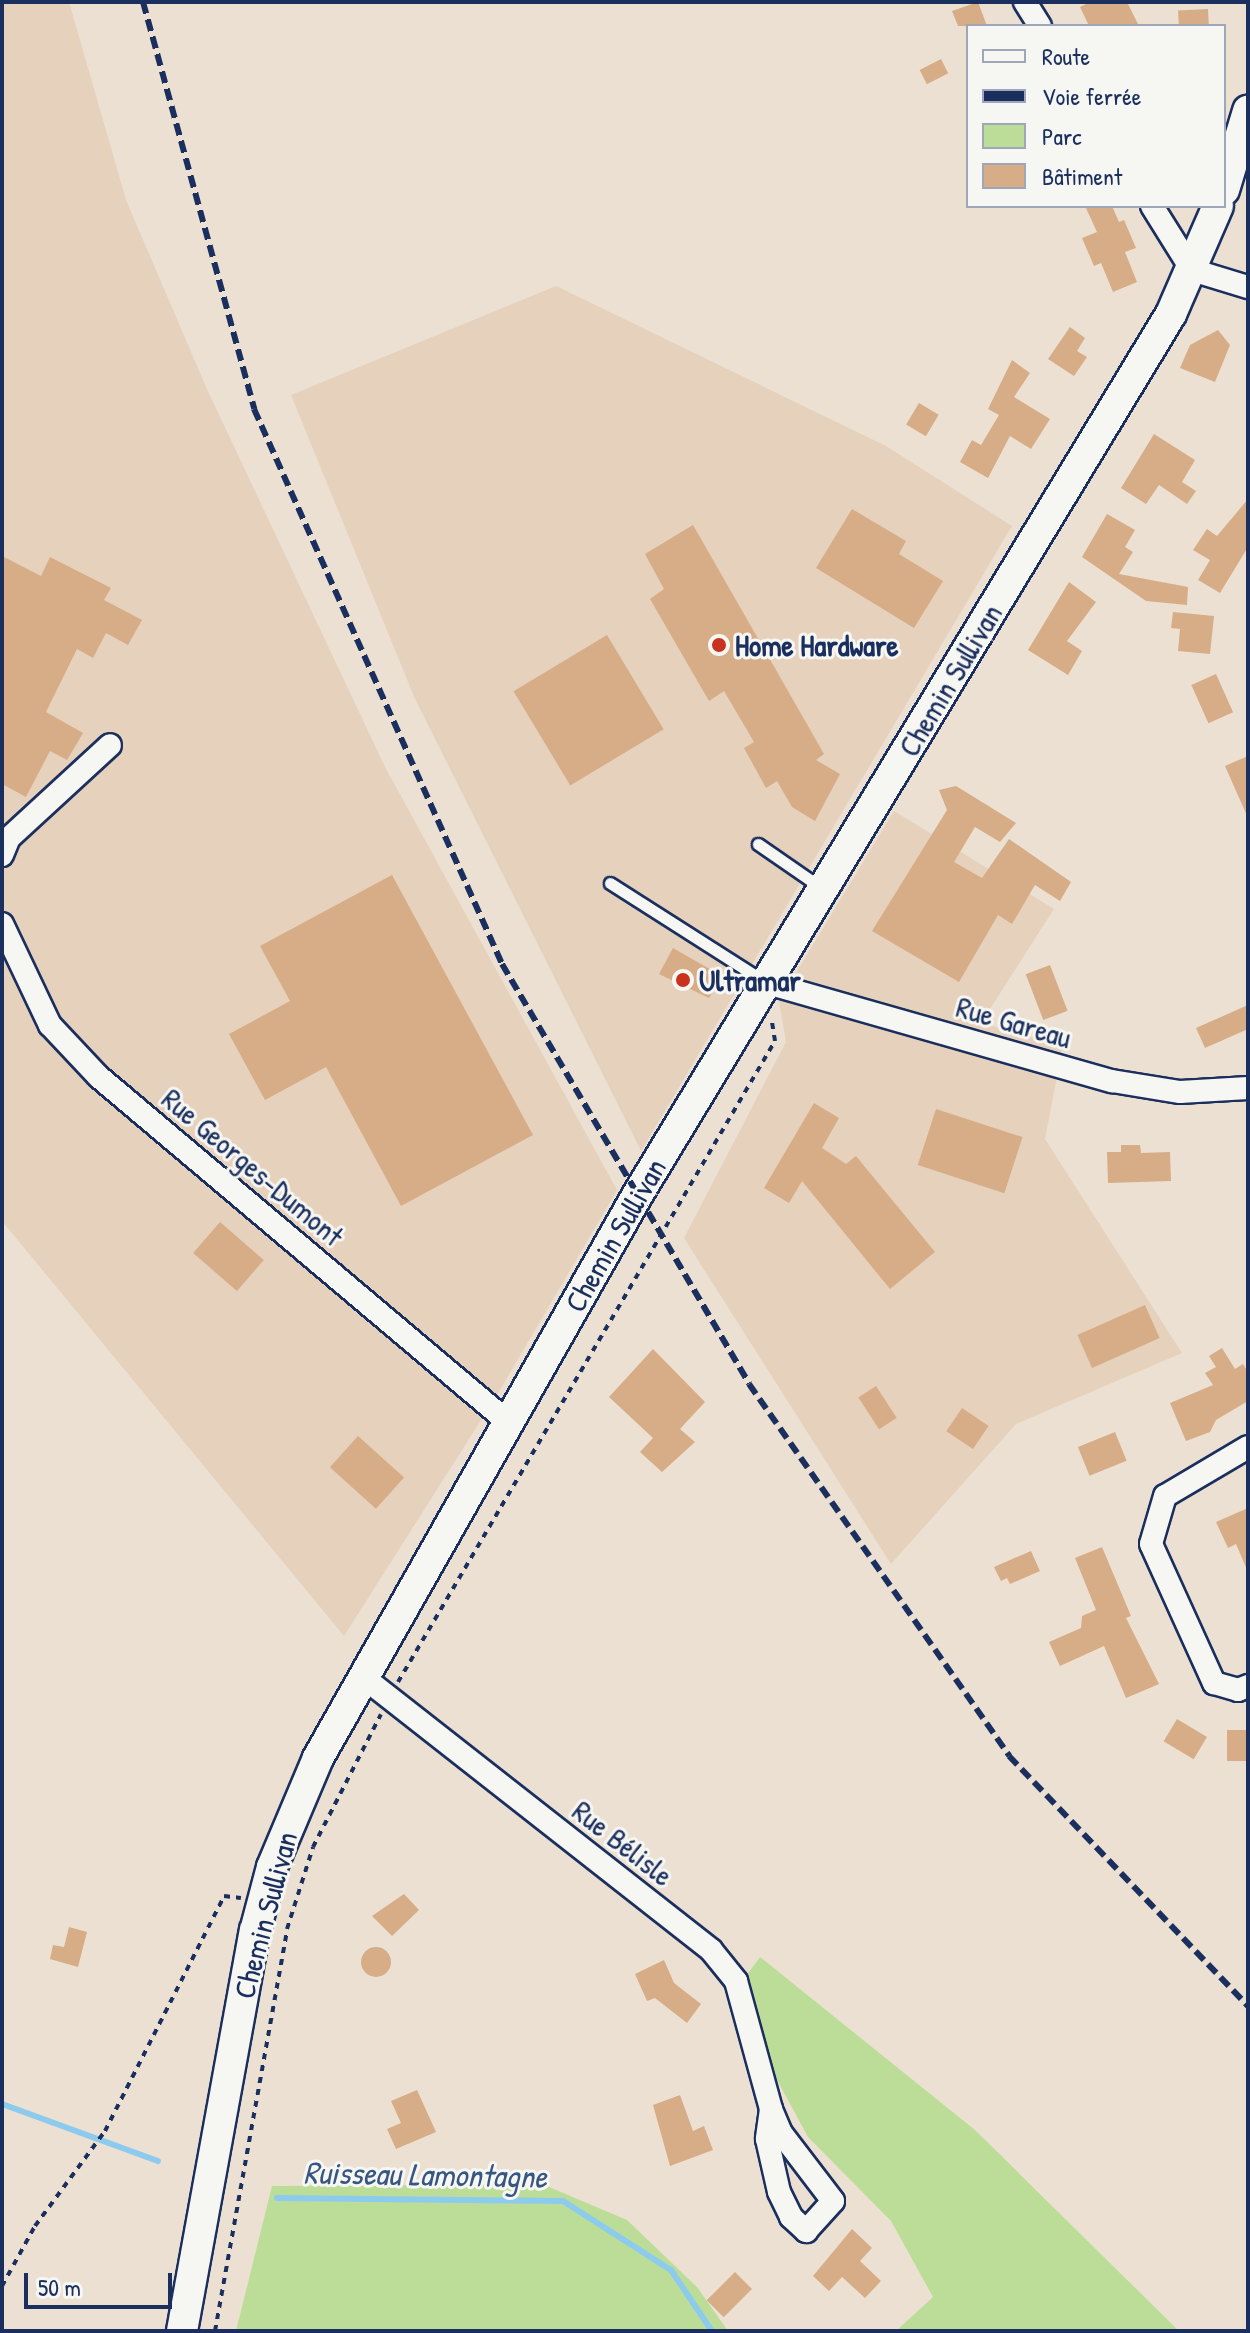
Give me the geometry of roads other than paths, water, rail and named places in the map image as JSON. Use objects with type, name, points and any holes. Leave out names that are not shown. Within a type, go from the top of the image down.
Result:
[{"type":"main road","points":[[1226,183],[1248,111]]},
{"type":"main road","name":"Chemin Sullivan","points":[[182,2331],[263,1901],[293,1810],[363,1677],[508,1422],[767,983],[1171,314],[1217,208]]},
{"type":"street","points":[[1025,2],[1039,24]]},
{"type":"street","points":[[1153,208],[1192,270],[1248,287]]},
{"type":"street","points":[[2,855],[9,838],[110,745]]},
{"type":"street","name":"Rue Georges-Dumont","points":[[2,924],[50,1025],[99,1077],[508,1422]]},
{"type":"street","name":"Rue Gareau","points":[[767,983],[1112,1081],[1180,1092],[1248,1088]]},
{"type":"street","points":[[1248,1447],[1165,1496],[1151,1544],[1214,1683],[1238,1690],[1248,1686]]},
{"type":"street","name":"Rue Bélisle","points":[[363,1677],[711,1950],[743,1998],[771,2109],[781,2133],[833,2201],[806,2231],[779,2192],[767,2139],[771,2109]]},
{"type":"lane","points":[[758,844],[824,890]]},
{"type":"lane","points":[[610,883],[767,983]]},
{"type":"waterway","name":"Ruisseau Lamontagne","points":[[2,2104],[158,2161]]},
{"type":"waterway","name":"Ruisseau Lamontagne","points":[[277,2198],[563,2201],[671,2270],[712,2331]]},
{"type":"railway","points":[[143,2],[254,409],[502,964],[749,1384],[1009,1756],[1248,2006]]},
{"type":"place","name":"Home Hardware","points":[[719,645]]},
{"type":"place","name":"Ultramar","points":[[683,980]]}]
